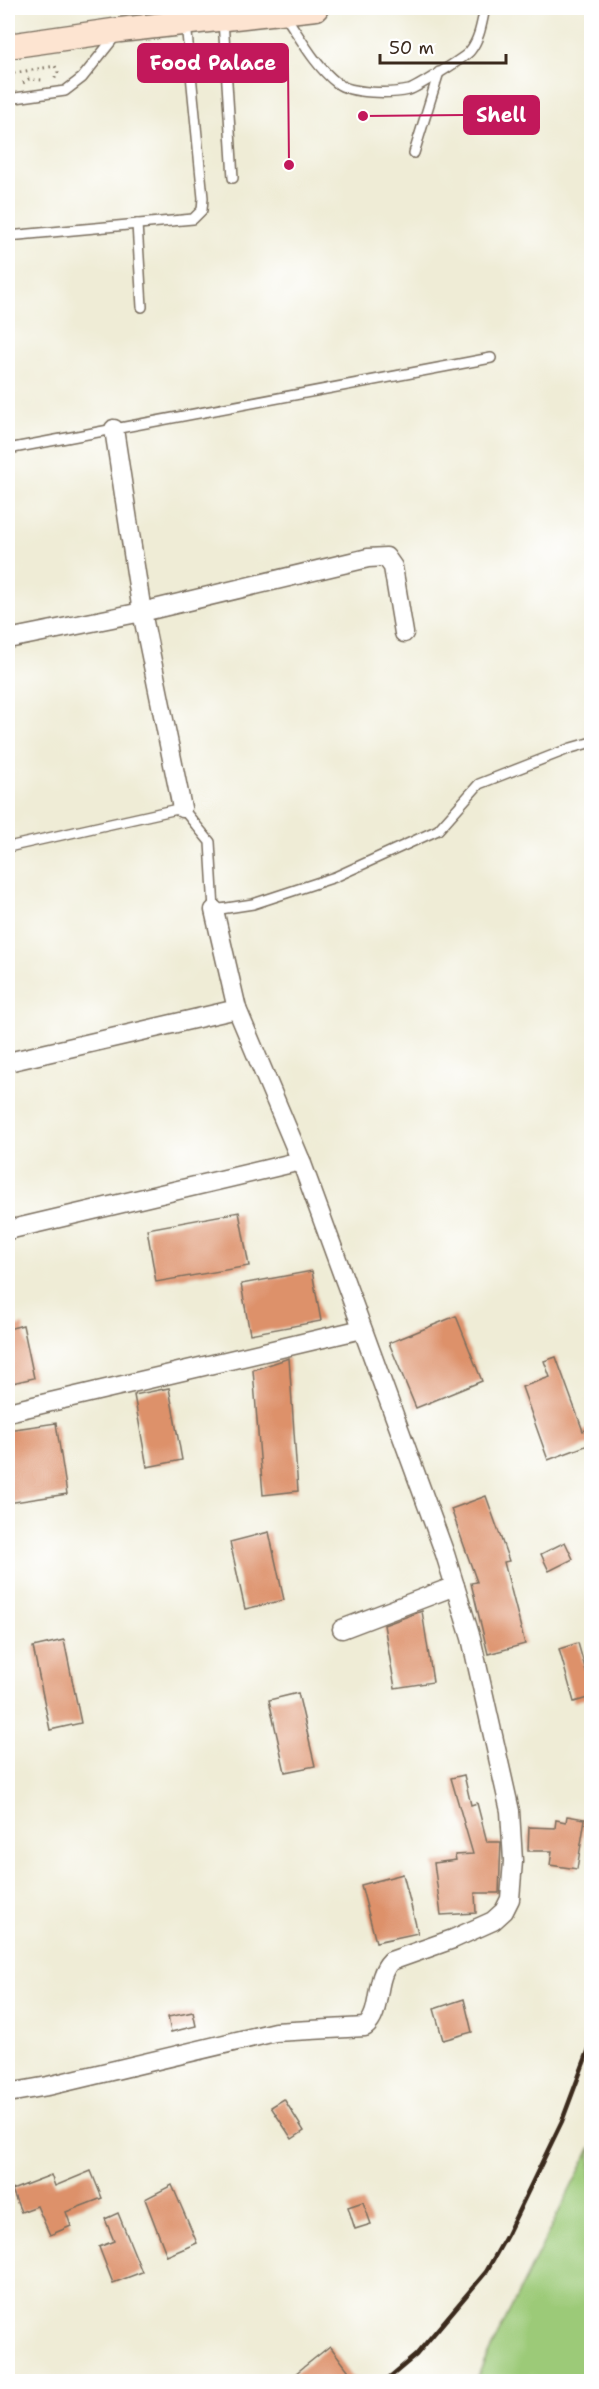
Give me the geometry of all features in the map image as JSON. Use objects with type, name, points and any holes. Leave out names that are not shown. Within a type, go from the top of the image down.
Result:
[{"type":"street","points":[[8,46],[120,30],[316,8]]},
{"type":"street","points":[[114,429],[142,612],[182,808]]},
{"type":"street","points":[[8,639],[142,612],[368,558],[386,557],[393,567],[404,633]]},
{"type":"street","points":[[8,2093],[48,2086],[275,2032],[364,2027],[372,2019],[385,1966],[391,1961],[494,1921],[504,1911],[510,1899],[513,1861],[510,1811],[471,1638],[455,1586],[301,1161],[237,1009],[214,910]]},
{"type":"street","points":[[8,1062],[237,1009]]},
{"type":"street","points":[[8,1230],[301,1161]]},
{"type":"street","points":[[8,1412],[362,1329]]},
{"type":"street","points":[[342,1629],[455,1586]]},
{"type":"lane","points":[[283,12],[312,56],[337,84],[353,91],[409,90],[470,51],[480,32],[485,8]]},
{"type":"lane","points":[[223,20],[233,178]]},
{"type":"lane","points":[[8,236],[193,219],[202,210],[203,198],[186,23]]},
{"type":"lane","points":[[8,99],[64,91],[82,78],[120,30]]},
{"type":"lane","points":[[414,153],[439,72]]},
{"type":"lane","points":[[137,224],[142,307]]},
{"type":"lane","points":[[8,449],[490,357]]},
{"type":"lane","points":[[8,847],[182,808],[210,842],[214,910],[253,904],[335,877],[438,830],[479,784],[591,742]]},
{"type":"path","points":[[8,74],[55,66],[58,72],[54,80],[28,79],[22,84]]},
{"type":"green space","points":[[591,2147],[591,2381],[475,2381]]},
{"type":"building","points":[[239,1212],[249,1266],[156,1282],[147,1229]]},
{"type":"building","points":[[312,1271],[321,1321],[250,1334],[241,1284]]},
{"type":"building","points":[[456,1316],[482,1381],[416,1408],[389,1343]]},
{"type":"building","points":[[23,1325],[34,1378],[8,1384],[8,1329]]},
{"type":"building","points":[[556,1357],[583,1431],[591,1428],[591,1444],[548,1460],[522,1387],[550,1377],[544,1361]]},
{"type":"building","points":[[289,1358],[298,1491],[263,1495],[253,1370]]},
{"type":"building","points":[[169,1388],[182,1460],[147,1467],[134,1395]]},
{"type":"building","points":[[56,1423],[67,1494],[8,1503],[8,1430]]},
{"type":"building","points":[[486,1496],[509,1561],[504,1562],[525,1644],[488,1654],[471,1583],[477,1582],[451,1509]]},
{"type":"building","points":[[269,1532],[284,1600],[245,1609],[230,1542]]},
{"type":"building","points":[[565,1542],[573,1559],[549,1571],[541,1554]]},
{"type":"building","points":[[422,1611],[433,1682],[395,1688],[384,1625]]},
{"type":"building","points":[[64,1640],[81,1723],[50,1730],[33,1647]]},
{"type":"building","points":[[578,1643],[591,1689],[591,1697],[574,1702],[559,1649]]},
{"type":"building","points":[[298,1693],[315,1766],[285,1772],[269,1700]]},
{"type":"building","points":[[464,1775],[471,1805],[477,1803],[487,1842],[501,1842],[499,1893],[475,1893],[476,1913],[441,1915],[434,1863],[456,1860],[455,1855],[473,1854],[451,1778]]},
{"type":"building","points":[[567,1816],[585,1819],[577,1869],[550,1865],[552,1851],[528,1851],[529,1827],[555,1828],[556,1820],[566,1822]]},
{"type":"building","points":[[403,1874],[418,1933],[376,1942],[361,1885]]},
{"type":"building","points":[[464,1999],[472,2032],[443,2040],[434,2009]]},
{"type":"building","points":[[193,2012],[196,2026],[171,2032],[168,2017]]},
{"type":"building","points":[[284,2099],[304,2131],[292,2139],[271,2107]]},
{"type":"building","points":[[91,2171],[102,2198],[66,2212],[71,2226],[50,2235],[37,2206],[21,2212],[12,2190],[51,2175],[55,2186]]},
{"type":"building","points":[[172,2185],[197,2243],[167,2256],[145,2199]]},
{"type":"building","points":[[363,2202],[371,2224],[355,2229],[348,2207]]},
{"type":"building","points":[[118,2213],[142,2272],[113,2283],[99,2247],[114,2241],[105,2219]]},
{"type":"building","points":[[330,2346],[357,2382],[285,2382]]},
{"type":"railway","points":[[384,2382],[416,2355],[486,2272],[507,2235],[562,2121],[592,2041]]},
{"type":"place","name":"Shell","points":[[363,116]]},
{"type":"place","name":"Food Palace","points":[[289,165]]}]
